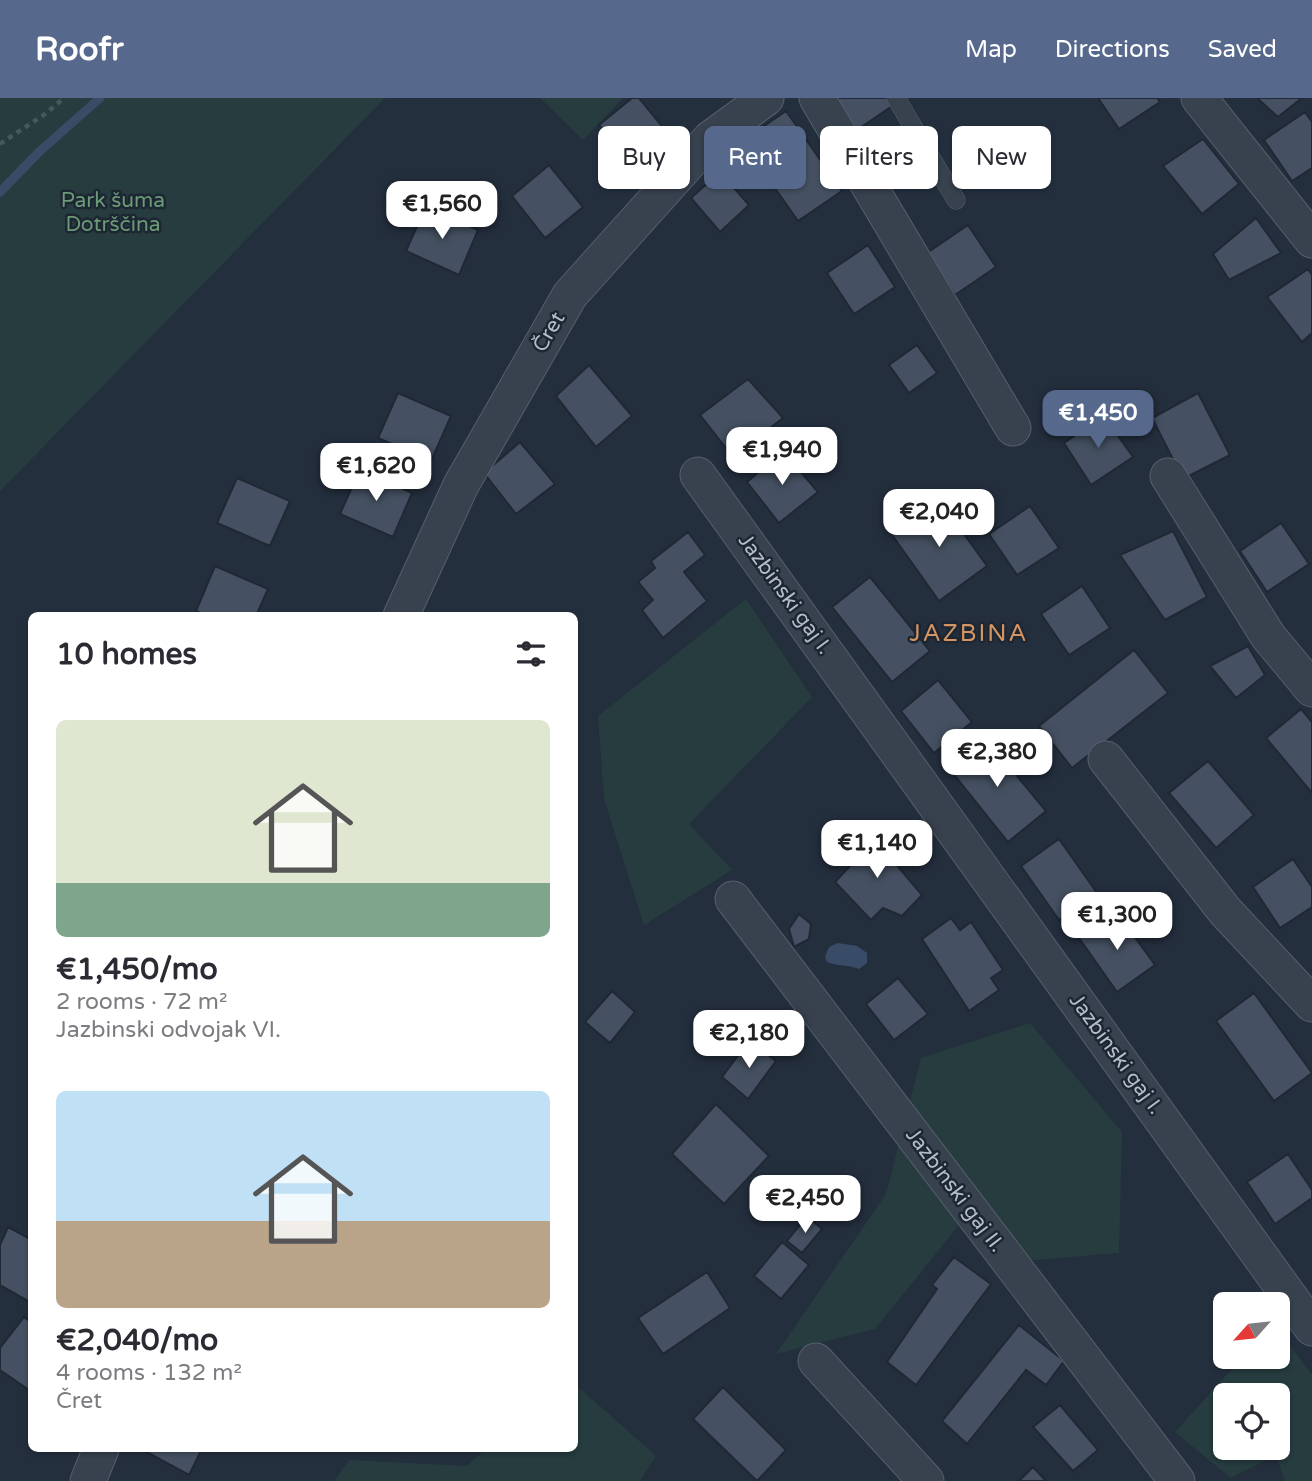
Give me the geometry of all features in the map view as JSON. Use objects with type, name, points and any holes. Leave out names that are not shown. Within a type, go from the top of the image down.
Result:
[{"type":"street","name":"Čret","points":[[403,612],[461,485],[570,295],[709,139],[766,98]]},
{"type":"street","points":[[817,98],[1013,428]]},
{"type":"street","points":[[1199,98],[1312,240]]},
{"type":"street","name":"Jazbinski gaj I.","points":[[698,475],[1312,1328]]},
{"type":"street","points":[[1168,476],[1268,636],[1312,689]]},
{"type":"street","points":[[1106,759],[1224,911],[1312,1004]]},
{"type":"street","name":"Jazbinski gaj II.","points":[[733,899],[1177,1481]]},
{"type":"street","points":[[816,1360],[926,1481]]},
{"type":"street","points":[[88,1481],[100,1452]]},
{"type":"lane","points":[[896,98],[956,200]]},
{"type":"path","points":[[0,144],[46,114],[64,98]]},
{"type":"green space","name":"Park šuma Dotrščina","points":[[0,98],[385,98],[0,491]]},
{"type":"green space","points":[[540,98],[623,98],[583,140]]},
{"type":"green space","points":[[746,599],[812,697],[689,824],[732,870],[644,925],[604,799],[598,716]]},
{"type":"green space","points":[[1030,1023],[1122,1132],[1119,1253],[1022,1261],[980,1199],[875,1329],[776,1354],[886,1194],[921,1058]]},
{"type":"green space","points":[[1290,1345],[1312,1375],[1312,1481],[1285,1481],[1278,1460],[1290,1460],[1290,1383],[1219,1383],[1232,1369],[1290,1369]]},
{"type":"green space","points":[[578,1387],[656,1456],[640,1481],[334,1481],[349,1460],[467,1466],[483,1452],[578,1452]]},
{"type":"green space","points":[[1213,1390],[1213,1460],[1266,1460],[1231,1478],[1175,1432]]},
{"type":"water","points":[[838,943],[857,946],[867,953],[867,963],[859,969],[827,962],[825,957],[829,947]]},
{"type":"building","points":[[632,98],[639,98],[662,126],[600,126]]},
{"type":"building","points":[[891,98],[895,104],[863,126],[851,126],[837,100]]},
{"type":"building","points":[[1098,98],[1157,98],[1160,102],[1119,129]]},
{"type":"building","points":[[1257,98],[1302,98],[1278,117]]},
{"type":"building","points":[[786,111],[796,126],[764,126]]},
{"type":"building","points":[[1305,112],[1312,122],[1312,168],[1292,181],[1264,140]]},
{"type":"building","points":[[1203,139],[1239,184],[1202,214],[1163,166]]},
{"type":"building","points":[[806,140],[820,160],[820,189],[842,191],[798,221],[776,189],[806,189]]},
{"type":"building","points":[[549,165],[583,207],[545,238],[512,196]]},
{"type":"building","points":[[704,186],[704,189],[735,189],[749,205],[720,232],[691,198]]},
{"type":"building","points":[[426,206],[478,230],[459,275],[406,251]]},
{"type":"building","points":[[1256,218],[1281,253],[1229,280],[1213,254]]},
{"type":"building","points":[[968,225],[996,267],[955,295],[927,253]]},
{"type":"building","points":[[868,245],[895,287],[854,314],[827,273]]},
{"type":"building","points":[[1308,269],[1312,275],[1312,333],[1302,342],[1267,297]]},
{"type":"building","points":[[917,345],[937,373],[909,393],[889,365]]},
{"type":"building","points":[[589,365],[632,416],[596,447],[556,396]]},
{"type":"building","points":[[748,379],[783,418],[733,457],[700,415]]},
{"type":"building","points":[[398,393],[451,416],[431,461],[378,438]]},
{"type":"building","points":[[1198,393],[1230,455],[1183,479],[1152,418]]},
{"type":"building","points":[[1104,416],[1133,457],[1091,485],[1064,443]]},
{"type":"building","points":[[520,442],[555,484],[516,514],[484,473]]},
{"type":"building","points":[[783,451],[818,492],[779,523],[747,482]]},
{"type":"building","points":[[360,469],[412,493],[393,537],[340,514]]},
{"type":"building","points":[[237,478],[290,501],[270,546],[217,523]]},
{"type":"building","points":[[938,498],[987,566],[939,601],[890,532]]},
{"type":"building","points":[[1030,506],[1059,548],[1017,575],[989,534]]},
{"type":"building","points":[[1281,523],[1309,564],[1267,592],[1240,551]]},
{"type":"building","points":[[1173,531],[1207,597],[1165,620],[1120,555]]},
{"type":"building","points":[[688,532],[705,555],[684,572],[707,601],[663,638],[642,610],[653,600],[638,582],[655,568],[651,561]]},
{"type":"building","points":[[215,566],[268,589],[258,612],[196,611]]},
{"type":"building","points":[[870,577],[930,651],[892,682],[832,607]]},
{"type":"building","points":[[1082,586],[1110,628],[1069,655],[1041,614]]},
{"type":"building","points":[[1248,646],[1265,675],[1236,698],[1210,666]]},
{"type":"building","points":[[1134,650],[1168,693],[1072,768],[1039,726]]},
{"type":"building","points":[[938,680],[972,722],[934,753],[901,711]]},
{"type":"building","points":[[1301,709],[1312,722],[1312,793],[1266,738]]},
{"type":"building","points":[[985,737],[1046,811],[1008,842],[948,767]]},
{"type":"building","points":[[1208,761],[1254,815],[1216,848],[1169,793]]},
{"type":"building","points":[[863,825],[922,895],[902,916],[883,908],[871,920],[835,882],[851,865]]},
{"type":"building","points":[[1059,839],[1097,893],[1059,920],[1021,866]]},
{"type":"building","points":[[1293,859],[1312,887],[1312,907],[1280,928],[1253,887]]},
{"type":"building","points":[[1116,911],[1155,965],[1117,992],[1079,938]]},
{"type":"building","points":[[799,914],[811,924],[809,939],[794,947],[789,929]]},
{"type":"building","points":[[951,918],[960,930],[971,922],[1003,970],[991,978],[999,990],[969,1011],[922,939]]},
{"type":"building","points":[[898,978],[928,1014],[894,1040],[866,1004]]},
{"type":"building","points":[[612,991],[635,1012],[610,1043],[585,1022]]},
{"type":"building","points":[[1254,993],[1312,1073],[1274,1101],[1216,1021]]},
{"type":"building","points":[[749,1041],[776,1061],[748,1099],[722,1077]]},
{"type":"building","points":[[716,1104],[769,1156],[724,1204],[672,1154]]},
{"type":"building","points":[[1288,1154],[1312,1190],[1312,1198],[1275,1224],[1247,1182]]},
{"type":"building","points":[[807,1216],[822,1229],[802,1253],[787,1241]]},
{"type":"building","points":[[8,1227],[28,1238],[28,1301],[0,1285],[0,1245]]},
{"type":"building","points":[[782,1242],[809,1265],[781,1299],[754,1276]]},
{"type":"building","points":[[954,1257],[991,1284],[916,1385],[887,1362],[937,1289],[932,1285]]},
{"type":"building","points":[[707,1272],[730,1308],[663,1354],[638,1318]]},
{"type":"building","points":[[24,1317],[28,1320],[28,1389],[0,1370],[0,1348]]},
{"type":"building","points":[[1019,1325],[1064,1361],[1046,1385],[1026,1370],[967,1444],[942,1421]]},
{"type":"building","points":[[723,1387],[786,1450],[757,1481],[693,1419]]},
{"type":"building","points":[[1060,1405],[1098,1450],[1073,1471],[1033,1427]]},
{"type":"building","points":[[147,1452],[200,1452],[189,1475]]},
{"type":"building","points":[[1033,1467],[1046,1481],[1019,1481]]},
{"type":"waterway","points":[[0,192],[39,152],[100,98]]},
{"type":"district","name":"JAZBINA","points":[[969,633]]}]
